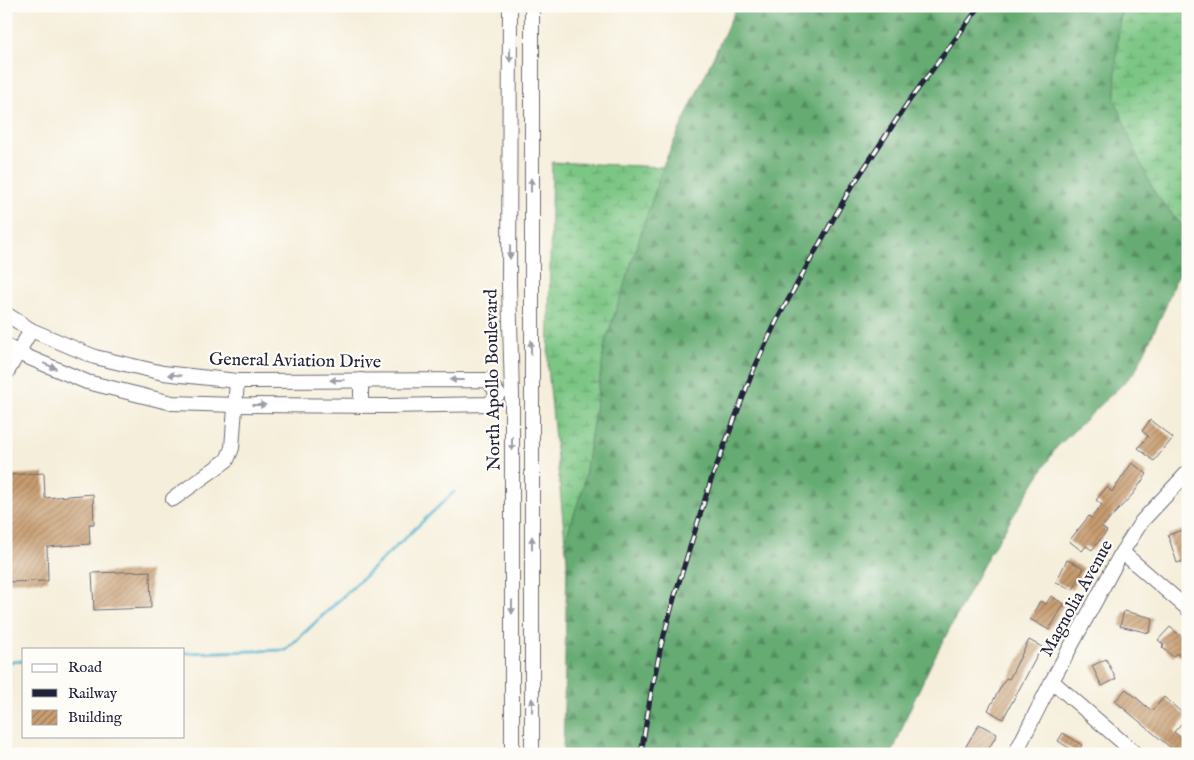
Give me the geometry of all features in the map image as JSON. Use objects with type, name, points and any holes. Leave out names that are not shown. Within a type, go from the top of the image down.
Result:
[{"type":"street","name":"North Apollo Boulevard","points":[[510,6],[509,285],[512,395],[512,754]]},
{"type":"street","points":[[532,6],[532,754]]},
{"type":"street","name":"General Aviation Drive","points":[[6,314],[31,330],[95,357],[163,373],[237,381],[488,380],[498,394]]},
{"type":"street","points":[[6,374],[12,349],[31,330]]},
{"type":"street","points":[[12,349],[87,382],[172,403],[434,406],[488,404],[498,394],[531,396]]},
{"type":"street","points":[[361,380],[361,406]]},
{"type":"street","points":[[173,499],[227,460],[232,448],[237,381]]},
{"type":"street","name":"Magnolia Avenue","points":[[1015,754],[1122,552],[1142,521],[1188,472]]},
{"type":"street","points":[[1122,552],[1188,609]]},
{"type":"street","points":[[1052,681],[1136,754]]},
{"type":"green space","points":[[737,6],[1122,6],[1117,45],[1156,195],[1181,224],[1188,237],[1188,259],[1174,283],[1166,306],[1135,372],[1056,448],[988,556],[932,662],[908,713],[892,754],[563,754],[567,561],[565,540],[583,488],[605,343],[664,163]]},
{"type":"green space","points":[[1122,6],[1188,6],[1188,237],[1181,224],[1156,195],[1135,151],[1115,99],[1117,45]]},
{"type":"green space","points":[[552,162],[663,167],[605,343],[583,488],[565,540],[548,368]]},
{"type":"building","points":[[1150,420],[1173,438],[1154,461],[1138,448],[1148,436],[1142,431]]},
{"type":"building","points":[[1132,463],[1147,474],[1133,494],[1102,527],[1107,531],[1092,550],[1086,546],[1082,551],[1069,541],[1089,516],[1091,518],[1102,505],[1096,500],[1107,487],[1112,492]]},
{"type":"building","points":[[44,473],[45,498],[93,494],[94,524],[89,524],[90,544],[47,547],[48,581],[6,582],[6,475]]},
{"type":"building","points":[[1185,529],[1188,537],[1188,559],[1177,563],[1168,535]]},
{"type":"building","points":[[1067,560],[1084,568],[1073,590],[1056,582]]},
{"type":"building","points":[[150,571],[151,608],[94,610],[92,573]]},
{"type":"building","points":[[1051,596],[1064,604],[1049,630],[1030,619],[1040,601],[1046,604]]},
{"type":"building","points":[[1124,611],[1153,618],[1149,633],[1120,626]]},
{"type":"building","points":[[1170,627],[1188,642],[1188,650],[1182,657],[1176,653],[1173,657],[1162,647],[1164,645],[1158,640]]},
{"type":"building","points":[[1029,640],[1042,647],[1003,719],[988,710],[1006,678],[1009,679]]},
{"type":"building","points":[[1106,659],[1116,679],[1102,686],[1092,666]]},
{"type":"building","points":[[1126,689],[1152,711],[1164,697],[1187,717],[1174,732],[1188,744],[1188,754],[1178,754],[1115,701]]},
{"type":"building","points":[[979,724],[997,734],[986,754],[975,754],[965,748]]},
{"type":"building","points":[[1063,733],[1082,745],[1077,753],[1058,741]]},
{"type":"waterway","points":[[185,653],[286,650],[454,492]]},
{"type":"waterway","points":[[6,662],[22,661]]},
{"type":"railway","points":[[641,754],[661,646],[675,595],[710,483],[753,371],[778,318],[849,191],[909,101],[980,6]]}]
